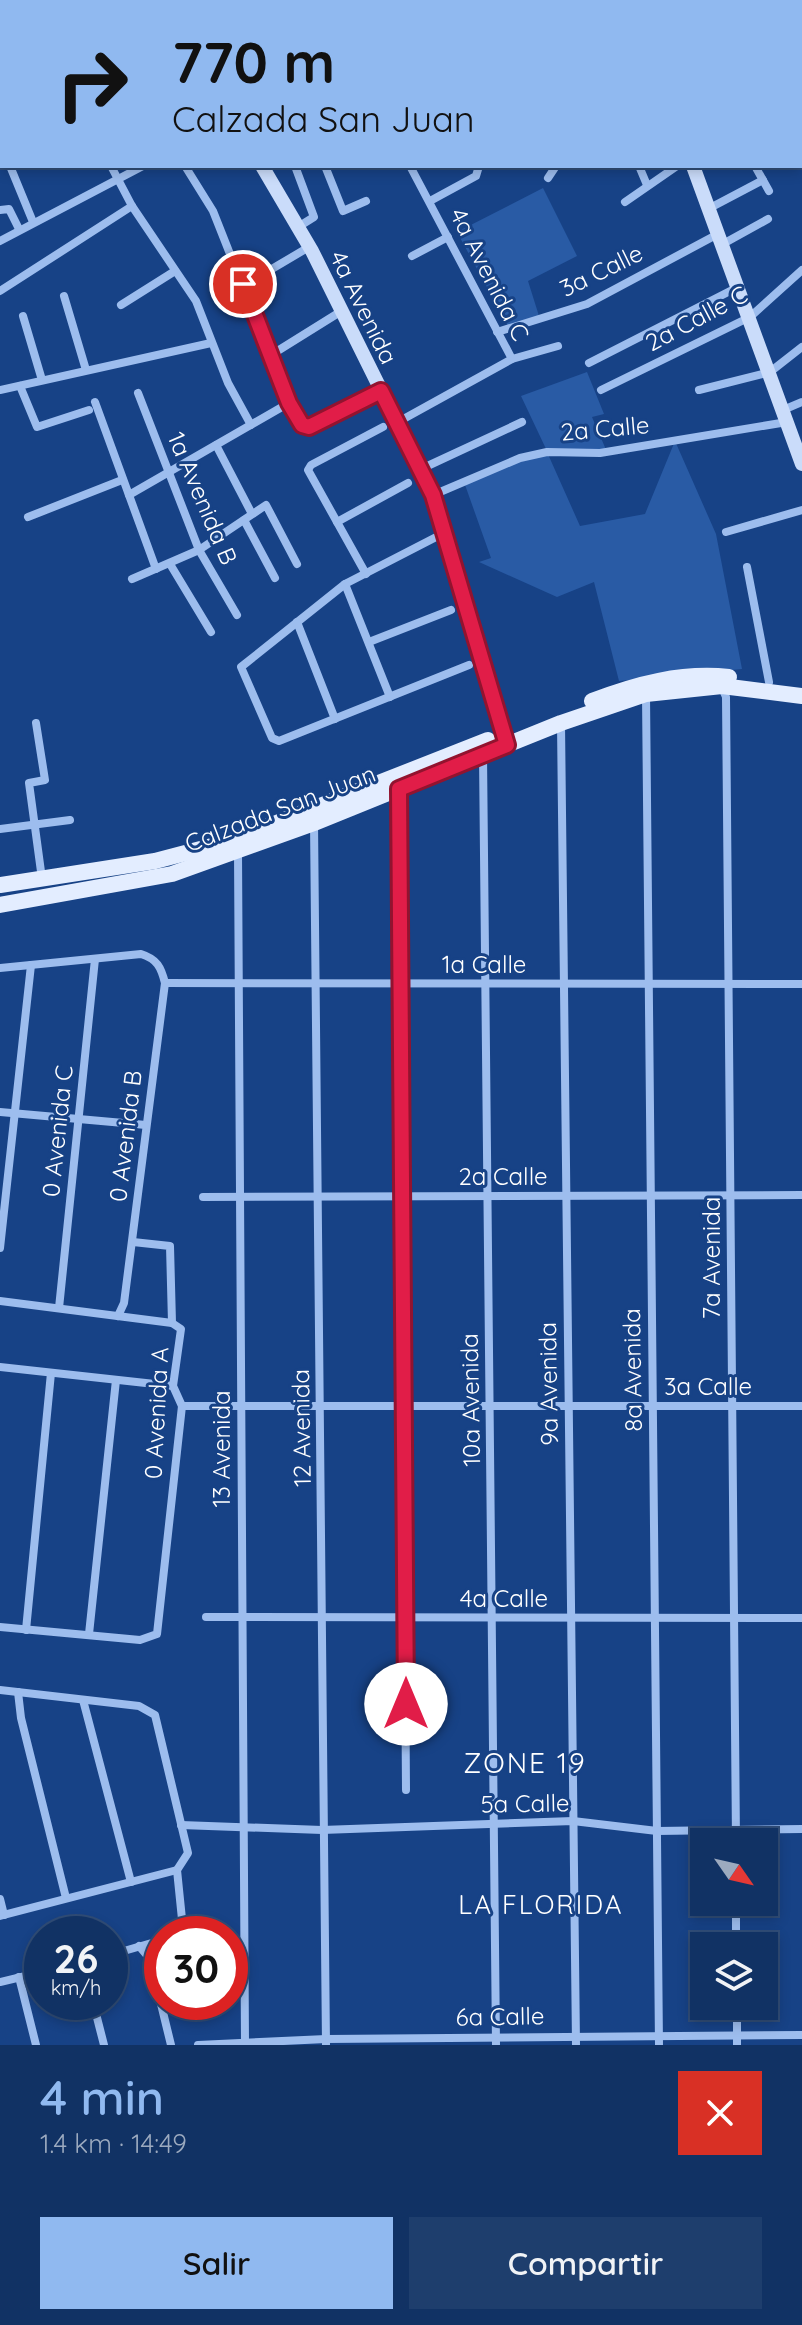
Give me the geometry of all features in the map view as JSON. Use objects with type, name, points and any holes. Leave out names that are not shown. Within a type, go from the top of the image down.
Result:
[{"type":"main road","name":"Calzada San Juan","points":[[505,740],[627,687],[677,677],[802,687]]},
{"type":"main road","name":"Calzada San Juan","points":[[0,905],[172,874],[238,852],[480,749],[646,694],[719,681],[802,696]]},
{"type":"main road","name":"Calzada San Juan","points":[[0,885],[155,861],[312,818],[399,789],[463,763],[480,749]]},
{"type":"main road","points":[[172,874],[181,865],[205,857],[214,845]]},
{"type":"street","points":[[11,168],[33,222]]},
{"type":"street","points":[[112,168],[132,206],[196,301],[211,343],[251,425]]},
{"type":"street","points":[[0,241],[139,168]]},
{"type":"street","points":[[186,168],[213,211],[289,403],[305,428],[381,391]]},
{"type":"street","name":"4a Avenida","points":[[263,168],[309,247],[433,495],[505,740]]},
{"type":"street","points":[[296,168],[314,217],[298,227]]},
{"type":"street","points":[[326,168],[343,211],[366,201]]},
{"type":"street","name":"4a Avenida C","points":[[411,168],[512,359]]},
{"type":"street","points":[[548,178],[555,168]]},
{"type":"street","points":[[640,168],[647,185]]},
{"type":"street","points":[[625,202],[674,168]]},
{"type":"street","points":[[694,168],[802,464]]},
{"type":"street","points":[[756,168],[769,191]]},
{"type":"street","points":[[430,201],[479,169]]},
{"type":"street","points":[[708,209],[763,180]]},
{"type":"street","points":[[0,291],[132,206]]},
{"type":"street","points":[[0,210],[9,209],[19,229]]},
{"type":"street","name":"3a Calle","points":[[497,332],[587,304],[768,219]]},
{"type":"street","points":[[412,256],[448,237]]},
{"type":"street","points":[[265,273],[309,247]]},
{"type":"street","name":"2a Calle C","points":[[601,390],[750,317],[802,270]]},
{"type":"street","points":[[121,305],[175,271]]},
{"type":"street","points":[[589,363],[738,287]]},
{"type":"street","points":[[64,296],[86,370]]},
{"type":"street","points":[[271,355],[340,312]]},
{"type":"street","points":[[23,316],[42,380]]},
{"type":"street","points":[[0,390],[211,343]]},
{"type":"street","points":[[398,422],[512,359],[558,346]]},
{"type":"street","points":[[699,390],[770,372],[802,347]]},
{"type":"street","points":[[20,386],[37,427],[92,406],[156,569]]},
{"type":"street","name":"1a Avenida B","points":[[138,393],[199,550],[237,615]]},
{"type":"street","name":"2a Calle","points":[[433,495],[520,458],[547,452],[600,453],[785,416],[802,402]]},
{"type":"street","points":[[129,495],[289,403]]},
{"type":"street","points":[[421,469],[522,422]]},
{"type":"street","points":[[366,574],[309,467],[383,427]]},
{"type":"street","points":[[216,445],[275,578]]},
{"type":"street","points":[[28,517],[122,480]]},
{"type":"street","points":[[337,522],[408,483]]},
{"type":"street","points":[[132,579],[199,550],[266,505],[297,564]]},
{"type":"street","points":[[726,532],[802,510]]},
{"type":"street","points":[[444,533],[345,584],[241,664],[275,741],[469,665]]},
{"type":"street","points":[[170,564],[211,632]]},
{"type":"street","points":[[747,567],[769,682]]},
{"type":"street","points":[[345,584],[390,697]]},
{"type":"street","points":[[369,642],[451,610]]},
{"type":"street","points":[[297,622],[335,719]]},
{"type":"street","name":"7a Avenida","points":[[719,681],[726,697],[736,1828]]},
{"type":"street","name":"8a Avenida","points":[[646,694],[658,2041]]},
{"type":"street","points":[[36,723],[45,780],[29,783],[42,880]]},
{"type":"street","name":"9a Avenida","points":[[561,723],[576,2041]]},
{"type":"street","name":"10a Avenida","points":[[480,749],[488,1196],[496,2042]]},
{"type":"street","points":[[399,789],[406,1790]]},
{"type":"street","name":"12 Avenida","points":[[312,818],[317,983],[326,2042]]},
{"type":"street","points":[[0,829],[70,820]]},
{"type":"street","name":"13 Avenida","points":[[238,852],[245,2043]]},
{"type":"street","name":"0 Avenida B","points":[[95,959],[141,954],[157,961],[165,983],[133,1242],[124,1303],[118,1316]]},
{"type":"street","points":[[0,968],[95,959]]},
{"type":"street","name":"0 Avenida C","points":[[59,1308],[95,959]]},
{"type":"street","points":[[0,1248],[31,965]]},
{"type":"street","name":"1a Calle","points":[[165,983],[802,984]]},
{"type":"street","points":[[0,1112],[146,1125]]},
{"type":"street","name":"2a Calle","points":[[203,1197],[802,1195]]},
{"type":"street","name":"0 Avenida A","points":[[89,1634],[150,1640],[157,1634],[182,1406],[173,1386],[181,1329],[172,1323],[170,1246],[133,1242]]},
{"type":"street","points":[[0,1301],[172,1323]]},
{"type":"street","points":[[0,1367],[173,1386]]},
{"type":"street","points":[[26,1630],[51,1373]]},
{"type":"street","points":[[0,1627],[89,1634],[116,1380]]},
{"type":"street","name":"3a Calle","points":[[182,1406],[802,1406]]},
{"type":"street","name":"4a Calle","points":[[206,1617],[802,1618]]},
{"type":"street","points":[[0,1690],[147,1708],[155,1715],[187,1858],[177,1870],[2,1915],[0,1899]]},
{"type":"street","points":[[18,1692],[21,1718],[66,1898]]},
{"type":"street","points":[[83,1700],[131,1882]]},
{"type":"street","name":"5a Calle","points":[[185,1842],[193,1833],[245,1830],[573,1821],[657,1831],[690,1831]]},
{"type":"street","name":"5a Calle","points":[[181,1825],[245,1830]]},
{"type":"street","name":"5a Calle","points":[[778,1829],[802,1829]]},
{"type":"street","points":[[177,1870],[179,1916]]},
{"type":"street","points":[[128,1949],[144,1945]]},
{"type":"street","points":[[139,1946],[150,1959],[171,2045]]},
{"type":"street","points":[[0,1982],[24,1976]]},
{"type":"street","points":[[19,1977],[36,2045]]},
{"type":"street","points":[[98,2020],[104,2045]]},
{"type":"street","name":"6a Calle","points":[[198,2045],[737,2040],[802,2035]]},
{"type":"shaded area","points":[[543,188],[577,256],[528,281],[539,316],[508,326],[457,232]]},
{"type":"shaded area","points":[[587,372],[604,414],[592,417],[607,452],[547,452],[580,526],[645,514],[675,441],[716,534],[742,669],[619,681],[594,582],[557,597],[479,562],[491,558],[464,482],[547,451],[521,396]]},
{"type":"district","name":"ZONE 19","points":[[525,1762]]},
{"type":"district","name":"LA FLORIDA","points":[[541,1904]]},
{"type":"route","points":[[243,284],[289,403],[305,428],[381,391],[433,495],[507,745],[399,789],[406,1704]]}]
